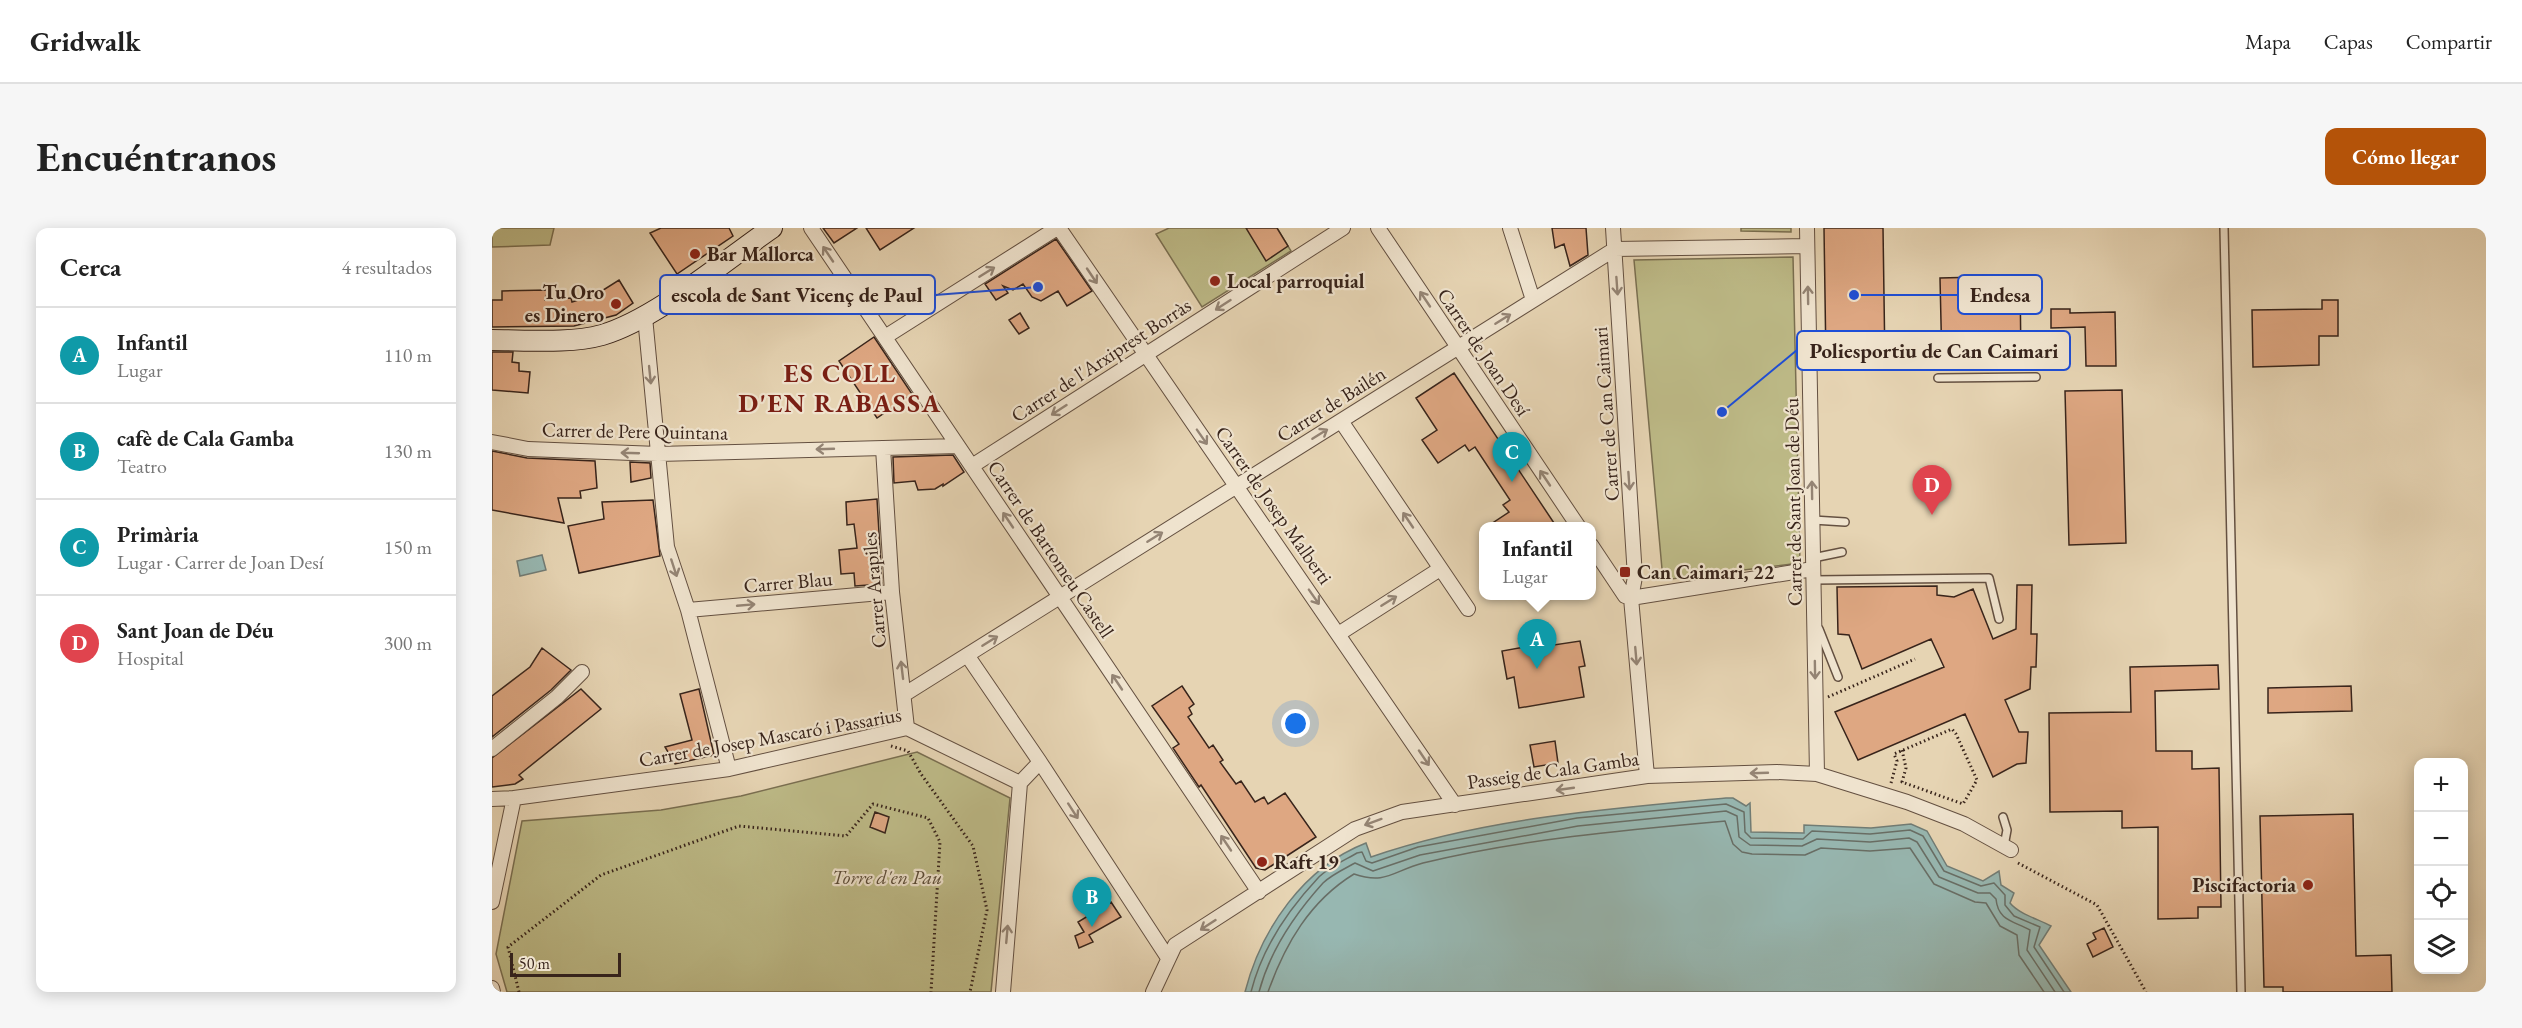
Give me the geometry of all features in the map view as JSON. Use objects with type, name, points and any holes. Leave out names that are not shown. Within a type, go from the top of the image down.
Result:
[{"type":"street","points":[[492,340],[556,340],[601,335],[645,317],[772,228]]},
{"type":"street","name":"Carrer de Bartomeu Castell","points":[[811,228],[1259,892]]},
{"type":"street","points":[[885,338],[1058,228]]},
{"type":"street","name":"Carrer de Josep Malberti","points":[[1058,228],[1340,633],[1455,805]]},
{"type":"street","name":"Carrer de l'Arxiprest Borràs","points":[[972,466],[1343,228]]},
{"type":"street","name":"Carrer de Joan Desí","points":[[1378,228],[1575,522]]},
{"type":"street","points":[[1510,228],[1533,300]]},
{"type":"street","name":"Carrer de Can Caimari","points":[[1613,228],[1635,577],[1631,598],[1647,776]]},
{"type":"street","name":"Carrer de Sant Joan de Déu","points":[[1807,228],[1817,774]]},
{"type":"street","points":[[1615,249],[1807,246]]},
{"type":"street","name":"Carrer de Bailén","points":[[905,694],[1615,249]]},
{"type":"street","points":[[645,317],[667,547],[688,610],[729,769]]},
{"type":"street","points":[[1341,421],[1468,609]]},
{"type":"street","name":"Carrer de Pere Quintana","points":[[492,442],[528,449],[658,454],[958,446]]},
{"type":"street","name":"Carrer Arapiles","points":[[883,448],[892,592],[907,728]]},
{"type":"street","points":[[1596,552],[1625,596],[1631,598],[1814,569]]},
{"type":"street","points":[[1340,633],[1440,568]]},
{"type":"street","name":"Carrer Blau","points":[[688,610],[892,592]]},
{"type":"street","points":[[967,656],[1040,762],[1168,958]]},
{"type":"street","points":[[492,749],[557,697],[582,672]]},
{"type":"street","name":"Carrer de Josep Mascaró i Passarius","points":[[492,799],[729,769],[907,728],[1020,783]]},
{"type":"street","points":[[1002,992],[1020,783],[1040,762]]},
{"type":"street","name":"Passeig de Cala Gamba","points":[[1153,992],[1175,945],[1355,829],[1402,812],[1647,776],[1777,772],[1817,774],[1888,796],[1964,824],[2010,852]]},
{"type":"street","points":[[492,902],[514,798]]},
{"type":"lane","points":[[2224,228],[2241,992]]},
{"type":"lane","points":[[1938,378],[2036,377]]},
{"type":"lane","points":[[1813,520],[1845,522]]},
{"type":"lane","points":[[1814,569],[1842,552]]},
{"type":"lane","points":[[1814,569],[1989,578],[1999,619]]},
{"type":"lane","points":[[1814,618],[1838,677]]},
{"type":"lane","points":[[2003,817],[2010,852]]},
{"type":"path","points":[[1816,702],[1915,659]]},
{"type":"path","points":[[1888,796],[1897,761],[1894,754],[1902,750],[1954,729],[1977,780],[1963,804],[1902,782],[1905,768],[1902,750]]},
{"type":"path","points":[[888,732],[891,747],[908,751],[921,774],[973,846],[987,909],[970,992]]},
{"type":"path","points":[[519,992],[508,947],[601,875],[739,826],[846,836],[873,804],[928,818],[940,842],[931,992]]},
{"type":"path","points":[[2010,852],[2097,905],[2146,992]]},
{"type":"green space","points":[[492,228],[554,228],[550,245],[492,247]]},
{"type":"green space","name":"Local parroquial","points":[[1169,228],[1277,228],[1291,251],[1202,307],[1156,234]]},
{"type":"green space","points":[[1741,228],[1791,228],[1791,232],[1741,231]]},
{"type":"green space","points":[[1793,257],[1800,563],[1663,580],[1634,260]]},
{"type":"green space","name":"Torre d'en Pau","points":[[917,752],[1010,798],[991,992],[507,992],[496,954],[522,821],[661,810],[741,796]]},
{"type":"water","points":[[542,555],[546,570],[520,576],[517,561]]},
{"type":"water","points":[[1733,798],[1746,806],[1750,803],[1751,832],[1804,833],[1804,825],[1871,828],[1911,824],[1927,831],[1947,866],[1983,881],[1999,871],[2001,885],[2014,893],[2010,903],[2024,913],[2051,926],[2039,945],[2071,992],[1245,992],[1262,946],[1288,903],[1323,868],[1366,843],[1371,857],[1457,833],[1502,824],[1591,811]]},
{"type":"building","points":[[661,228],[729,228],[733,236],[677,274],[650,233]]},
{"type":"building","points":[[823,228],[857,228],[834,243]]},
{"type":"building","points":[[866,228],[914,228],[880,250]]},
{"type":"building","points":[[1246,228],[1277,228],[1288,246],[1266,261]]},
{"type":"building","points":[[1552,228],[1586,228],[1588,255],[1570,266],[1564,244],[1555,248]]},
{"type":"building","points":[[1824,228],[1883,228],[1885,364],[1826,362]]},
{"type":"building","points":[[1056,239],[1092,291],[1067,306],[1058,291],[1041,301],[1032,297],[1023,284],[1013,290],[1003,286],[1008,293],[996,300],[985,284]]},
{"type":"building","points":[[2020,276],[2021,364],[1942,366],[1940,278]]},
{"type":"building","points":[[619,280],[633,303],[616,315],[574,326],[492,327],[492,300],[502,300],[502,291],[548,290],[545,300],[571,298],[572,302],[597,294]]},
{"type":"building","points":[[2322,300],[2338,300],[2338,336],[2319,336],[2319,365],[2253,367],[2252,310],[2322,309]]},
{"type":"building","points":[[2051,309],[2070,309],[2070,313],[2115,312],[2116,366],[2086,366],[2085,327],[2051,328]]},
{"type":"building","points":[[1020,313],[1029,328],[1019,334],[1009,320]]},
{"type":"building","points":[[874,337],[912,394],[877,418],[839,361]]},
{"type":"building","points":[[492,352],[513,352],[512,362],[519,363],[519,371],[530,372],[528,393],[492,390]]},
{"type":"building","points":[[1454,373],[1553,522],[1494,522],[1509,512],[1503,505],[1510,500],[1475,447],[1469,451],[1465,445],[1438,463],[1422,440],[1437,430],[1416,398]]},
{"type":"building","points":[[2122,390],[2126,543],[2069,545],[2065,391]]},
{"type":"building","points":[[492,451],[527,458],[595,461],[597,488],[580,491],[581,498],[558,498],[564,523],[492,510]]},
{"type":"building","points":[[953,455],[964,472],[943,486],[943,484],[935,489],[918,490],[915,481],[894,483],[893,457]]},
{"type":"building","points":[[630,462],[650,463],[651,478],[631,482]]},
{"type":"building","points":[[877,499],[882,584],[855,586],[854,573],[841,574],[839,550],[857,548],[854,524],[847,525],[846,502]]},
{"type":"building","points":[[653,500],[660,556],[579,573],[568,526],[604,519],[602,502]]},
{"type":"building","points":[[2017,585],[2032,585],[2031,634],[2037,634],[2036,667],[2031,667],[2030,689],[2005,700],[2019,732],[2028,732],[2026,763],[2017,764],[1993,777],[1965,714],[1858,760],[1835,712],[1944,667],[1931,639],[1862,669],[1849,635],[1838,634],[1837,587],[1937,586],[1937,595],[1954,597],[1973,589],[1993,639],[2016,629]]},
{"type":"building","points":[[1551,629],[1554,645],[1580,641],[1585,666],[1579,667],[1584,697],[1519,708],[1514,677],[1507,679],[1502,651],[1531,646],[1529,633]]},
{"type":"building","points":[[542,648],[571,670],[551,690],[492,737],[492,696],[530,667]]},
{"type":"building","points":[[2218,665],[2219,689],[2155,691],[2156,751],[2192,751],[2192,769],[2219,768],[2221,907],[2198,907],[2198,918],[2158,919],[2158,827],[2122,828],[2122,811],[2050,812],[2049,713],[2131,712],[2130,667]]},
{"type":"building","points":[[1182,686],[1194,704],[1189,708],[1192,714],[1188,717],[1209,748],[1213,745],[1223,760],[1220,762],[1236,784],[1241,781],[1255,802],[1264,797],[1268,804],[1285,793],[1316,837],[1265,870],[1256,868],[1201,785],[1199,787],[1173,748],[1179,744],[1152,706]]},
{"type":"building","points":[[2351,686],[2352,711],[2268,713],[2268,688]]},
{"type":"building","points":[[581,689],[601,709],[519,775],[523,779],[515,784],[492,787],[492,758]]},
{"type":"building","points":[[699,689],[714,755],[675,764],[665,747],[692,740],[680,694]]},
{"type":"building","points":[[1555,741],[1558,763],[1534,767],[1530,745]]},
{"type":"building","points":[[875,812],[889,817],[885,833],[870,827]]},
{"type":"building","name":"Piscifactoria","points":[[2353,814],[2356,956],[2391,955],[2392,992],[2283,992],[2283,987],[2264,987],[2260,816]]},
{"type":"building","points":[[1111,902],[1121,917],[1089,935],[1093,942],[1079,948],[1075,936],[1084,932],[1078,922]]},
{"type":"building","points":[[2104,928],[2113,947],[2093,957],[2087,944],[2096,939],[2093,933]]},
{"type":"place","name":"Bar Mallorca","points":[[695,254]]},
{"type":"place","name":"Local parroquial","points":[[1215,281]]},
{"type":"place","name":"escola de Sant Vicenç de Paul","points":[[1038,287]]},
{"type":"place","name":"Endesa","points":[[1854,295]]},
{"type":"place","name":"Tu Oro es Dinero","points":[[616,304]]},
{"type":"place","name":"Poliesportiu de Can Caimari","points":[[1722,412]]},
{"type":"place","name":"Primària","points":[[1512,482]]},
{"type":"place","name":"Sant Joan de Déu","points":[[1932,515]]},
{"type":"place","name":"Can Caimari, 22","points":[[1625,572]]},
{"type":"place","name":"Infantil","points":[[1537,669]]},
{"type":"place","name":"Raft 19","points":[[1262,862]]},
{"type":"place","name":"Piscifactoria","points":[[2308,885]]},
{"type":"place","name":"cafè de Cala Gamba","points":[[1092,927]]},
{"type":"district","name":"ES COLL D'EN RABASSA","points":[[840,388]]}]
